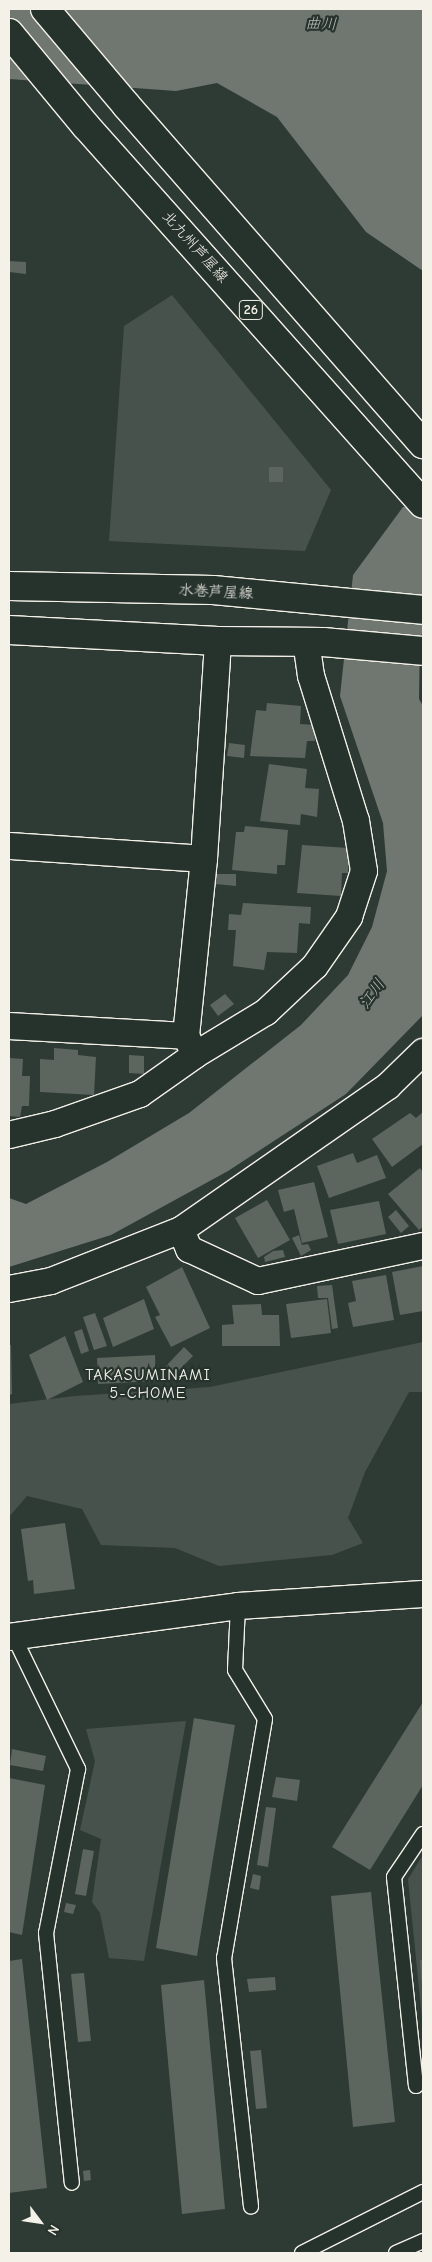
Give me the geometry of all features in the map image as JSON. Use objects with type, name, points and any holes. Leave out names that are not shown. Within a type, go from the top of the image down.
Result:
[{"type":"main road","points":[[45,9],[126,106],[423,444]]},
{"type":"main road","name":"北九州芦屋線","points":[[9,33],[86,126],[419,499]]},
{"type":"main road","name":"水巻芦屋線","points":[[9,586],[213,590],[423,610]]},
{"type":"main road","points":[[9,630],[218,641],[314,642],[422,651]]},
{"type":"street","points":[[191,1045],[218,641]]},
{"type":"street","points":[[9,1135],[55,1124],[140,1094],[191,1045],[266,1012],[315,966],[349,917],[364,871],[356,820],[311,676],[314,642]]},
{"type":"street","points":[[9,846],[204,859]]},
{"type":"street","points":[[9,1026],[191,1045]]},
{"type":"street","points":[[9,1289],[51,1281],[181,1230],[388,1086],[423,1052]]},
{"type":"street","points":[[181,1230],[189,1249],[258,1281],[423,1246]]},
{"type":"street","points":[[11,1637],[238,1606],[423,1594]]},
{"type":"lane","points":[[238,1606],[235,1670],[265,1718],[224,1958],[251,2207]]},
{"type":"lane","points":[[11,1637],[78,1768],[46,1933],[72,2183]]},
{"type":"lane","points":[[416,2086],[394,1877],[423,1834]]},
{"type":"lane","points":[[302,2253],[423,2192]]},
{"type":"lane","points":[[396,2253],[423,2241]]},
{"type":"shaded area","points":[[172,295],[331,490],[305,551],[109,541],[124,326]]},
{"type":"shaded area","points":[[423,1342],[423,1392],[409,1392],[365,1472],[348,1518],[363,1543],[332,1555],[219,1566],[175,1548],[101,1545],[82,1509],[27,1496],[9,1517],[9,1404],[75,1396],[210,1387]]},
{"type":"shaded area","points":[[186,1721],[144,1961],[109,1958],[100,1913],[92,1902],[101,1839],[80,1830],[95,1761],[86,1729]]},
{"type":"shaded area","points":[[423,1855],[423,2028],[408,1879]]},
{"type":"water","name":"曲川","points":[[9,9],[423,9],[423,271],[366,232],[277,117],[217,83],[176,91],[9,79]]},
{"type":"water","name":"江川","points":[[423,506],[423,633],[420,636],[419,699],[423,706],[423,1015],[346,1094],[228,1171],[111,1235],[9,1267],[9,1198],[26,1204],[107,1162],[189,1113],[301,1025],[348,975],[372,927],[387,871],[383,823],[340,696],[353,575],[403,507]]},
{"type":"building","points":[[9,261],[26,262],[26,274],[9,272]]},
{"type":"building","points":[[269,467],[283,467],[283,482],[269,482]]},
{"type":"building","points":[[267,703],[301,706],[300,724],[314,725],[315,741],[307,741],[305,758],[250,756],[256,710],[266,711]]},
{"type":"building","points":[[229,743],[245,745],[244,758],[227,756]]},
{"type":"building","points":[[269,764],[307,769],[305,788],[319,789],[317,817],[301,814],[300,825],[260,821]]},
{"type":"building","points":[[245,826],[288,830],[285,865],[277,865],[277,874],[232,870],[236,832],[244,832]]},
{"type":"building","points":[[302,845],[349,848],[348,873],[342,873],[341,896],[297,893]]},
{"type":"building","points":[[216,874],[236,874],[236,886],[215,884]]},
{"type":"building","points":[[243,903],[311,907],[310,924],[299,923],[297,953],[267,952],[264,970],[233,966],[236,930],[228,930],[229,914],[241,915]]},
{"type":"building","points":[[225,994],[234,1004],[218,1016],[210,1005]]},
{"type":"building","points":[[54,1048],[78,1050],[78,1055],[96,1057],[94,1095],[40,1092],[40,1059],[54,1060]]},
{"type":"building","points":[[129,1055],[144,1056],[144,1074],[129,1073]]},
{"type":"building","points":[[9,1058],[23,1059],[22,1076],[30,1076],[29,1106],[22,1106],[20,1117],[9,1116]]},
{"type":"building","points":[[423,1112],[423,1144],[392,1167],[372,1139],[410,1113],[416,1118]]},
{"type":"building","points":[[353,1153],[357,1163],[377,1155],[386,1178],[329,1198],[317,1166]]},
{"type":"building","points":[[420,1168],[423,1172],[423,1227],[419,1230],[388,1194]]},
{"type":"building","points":[[314,1182],[328,1237],[302,1243],[294,1209],[284,1212],[278,1190]]},
{"type":"building","points":[[267,1200],[290,1240],[258,1258],[235,1218]]},
{"type":"building","points":[[379,1201],[386,1234],[338,1244],[330,1210]]},
{"type":"building","points":[[396,1210],[409,1226],[401,1233],[388,1217]]},
{"type":"building","points":[[299,1235],[302,1245],[308,1244],[311,1250],[301,1256],[292,1238]]},
{"type":"building","points":[[283,1250],[285,1257],[265,1262],[264,1257],[273,1251]]},
{"type":"building","points":[[423,1266],[423,1311],[400,1315],[392,1272]]},
{"type":"building","points":[[182,1267],[210,1328],[171,1347],[155,1317],[160,1315],[146,1287]]},
{"type":"building","points":[[386,1275],[394,1320],[353,1327],[348,1303],[356,1301],[352,1281]]},
{"type":"building","points":[[332,1285],[338,1328],[332,1329],[328,1298],[318,1298],[317,1286]]},
{"type":"building","points":[[144,1299],[154,1329],[113,1347],[103,1318]]},
{"type":"building","points":[[327,1299],[331,1333],[291,1338],[286,1304]]},
{"type":"building","points":[[261,1304],[262,1315],[279,1315],[280,1346],[222,1346],[222,1325],[234,1324],[232,1305]]},
{"type":"building","points":[[95,1313],[107,1346],[94,1350],[83,1317]]},
{"type":"building","points":[[82,1329],[89,1351],[81,1354],[74,1332]]},
{"type":"building","points":[[65,1336],[83,1382],[47,1400],[29,1355]]},
{"type":"building","points":[[9,1345],[11,1345],[12,1394],[9,1395]]},
{"type":"building","points":[[184,1347],[193,1356],[174,1375],[166,1366]]},
{"type":"building","points":[[155,1355],[156,1381],[98,1384],[97,1358]]},
{"type":"building","points":[[65,1523],[75,1589],[34,1594],[33,1580],[28,1581],[21,1529]]},
{"type":"building","points":[[423,1702],[423,1785],[370,1870],[332,1847]]},
{"type":"building","points":[[194,1718],[235,1725],[197,1956],[156,1948]]},
{"type":"building","points":[[12,1749],[46,1756],[43,1771],[10,1765]]},
{"type":"building","points":[[276,1777],[300,1780],[297,1801],[272,1797]]},
{"type":"building","points":[[9,1778],[45,1785],[22,1935],[9,1932]]},
{"type":"building","points":[[266,1807],[276,1808],[268,1867],[257,1865]]},
{"type":"building","points":[[83,1849],[94,1851],[86,1896],[75,1894]]},
{"type":"building","points":[[253,1874],[261,1876],[259,1890],[250,1888]]},
{"type":"building","points":[[371,1892],[395,2122],[353,2127],[331,1896]]},
{"type":"building","points":[[66,1903],[76,1905],[73,1914],[64,1912]]},
{"type":"building","points":[[22,1959],[47,2188],[9,2193],[9,1961]]},
{"type":"building","points":[[420,1960],[423,1960],[423,1987],[422,1987]]},
{"type":"building","points":[[84,1973],[91,2041],[78,2042],[71,1974]]},
{"type":"building","points":[[275,1977],[276,1990],[249,1992],[247,1979]]},
{"type":"building","points":[[204,1980],[225,2209],[182,2214],[161,1985]]},
{"type":"building","points":[[261,2050],[267,2108],[256,2109],[250,2051]]},
{"type":"building","points":[[90,2170],[91,2180],[84,2181],[83,2171]]},
{"type":"district","name":"TAKASUMINAMI 5-CHOME","points":[[148,1384]]}]
